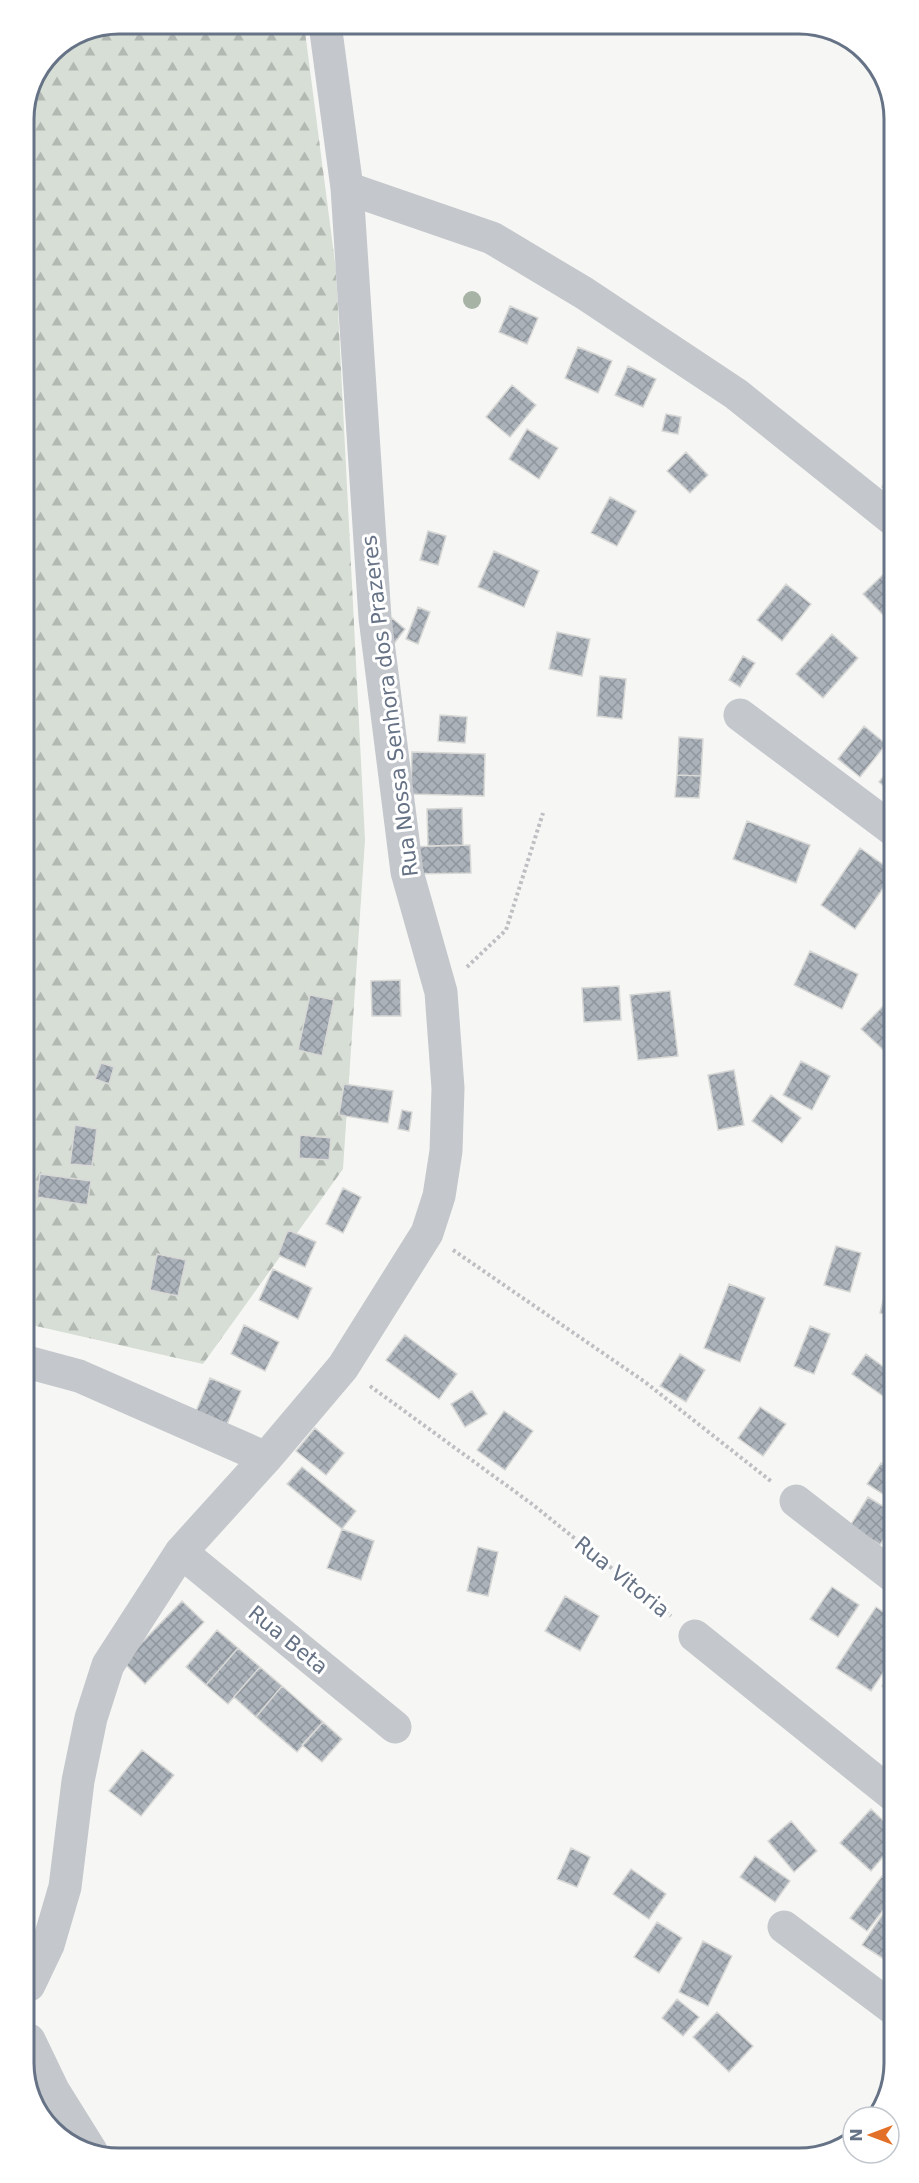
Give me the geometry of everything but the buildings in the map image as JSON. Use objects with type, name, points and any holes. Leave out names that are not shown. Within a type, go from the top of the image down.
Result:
[{"type":"street","name":"Rua Nossa Senhora dos Prazeres","points":[[34,1974],[48,1945],[65,1887],[78,1781],[91,1718],[108,1665],[182,1552],[343,1367],[427,1233],[439,1196],[446,1151],[448,1088],[441,992],[407,872],[375,618],[347,188],[326,34]]},
{"type":"street","points":[[347,188],[492,238],[584,293],[736,394],[884,512]]},
{"type":"street","points":[[740,715],[884,823]]},
{"type":"street","points":[[34,1364],[79,1376],[266,1458]]},
{"type":"street","points":[[796,1502],[884,1569]]},
{"type":"street","name":"Rua Beta","points":[[182,1552],[395,1727]]},
{"type":"street","points":[[695,1636],[884,1788]]},
{"type":"street","points":[[784,1927],[884,2002]]},
{"type":"street","points":[[34,2050],[53,2090],[85,2141]]},
{"type":"path","points":[[441,992],[506,930],[543,813]]},
{"type":"path","points":[[427,1233],[645,1382],[796,1502]]},
{"type":"path","name":"Rua Vitoria","points":[[343,1367],[532,1504],[695,1636]]},
{"type":"green space","points":[[119,34],[305,34],[336,270],[365,840],[343,1169],[203,1364],[34,1326],[35,114],[41,87],[59,59],[87,41],[103,36]]}]
